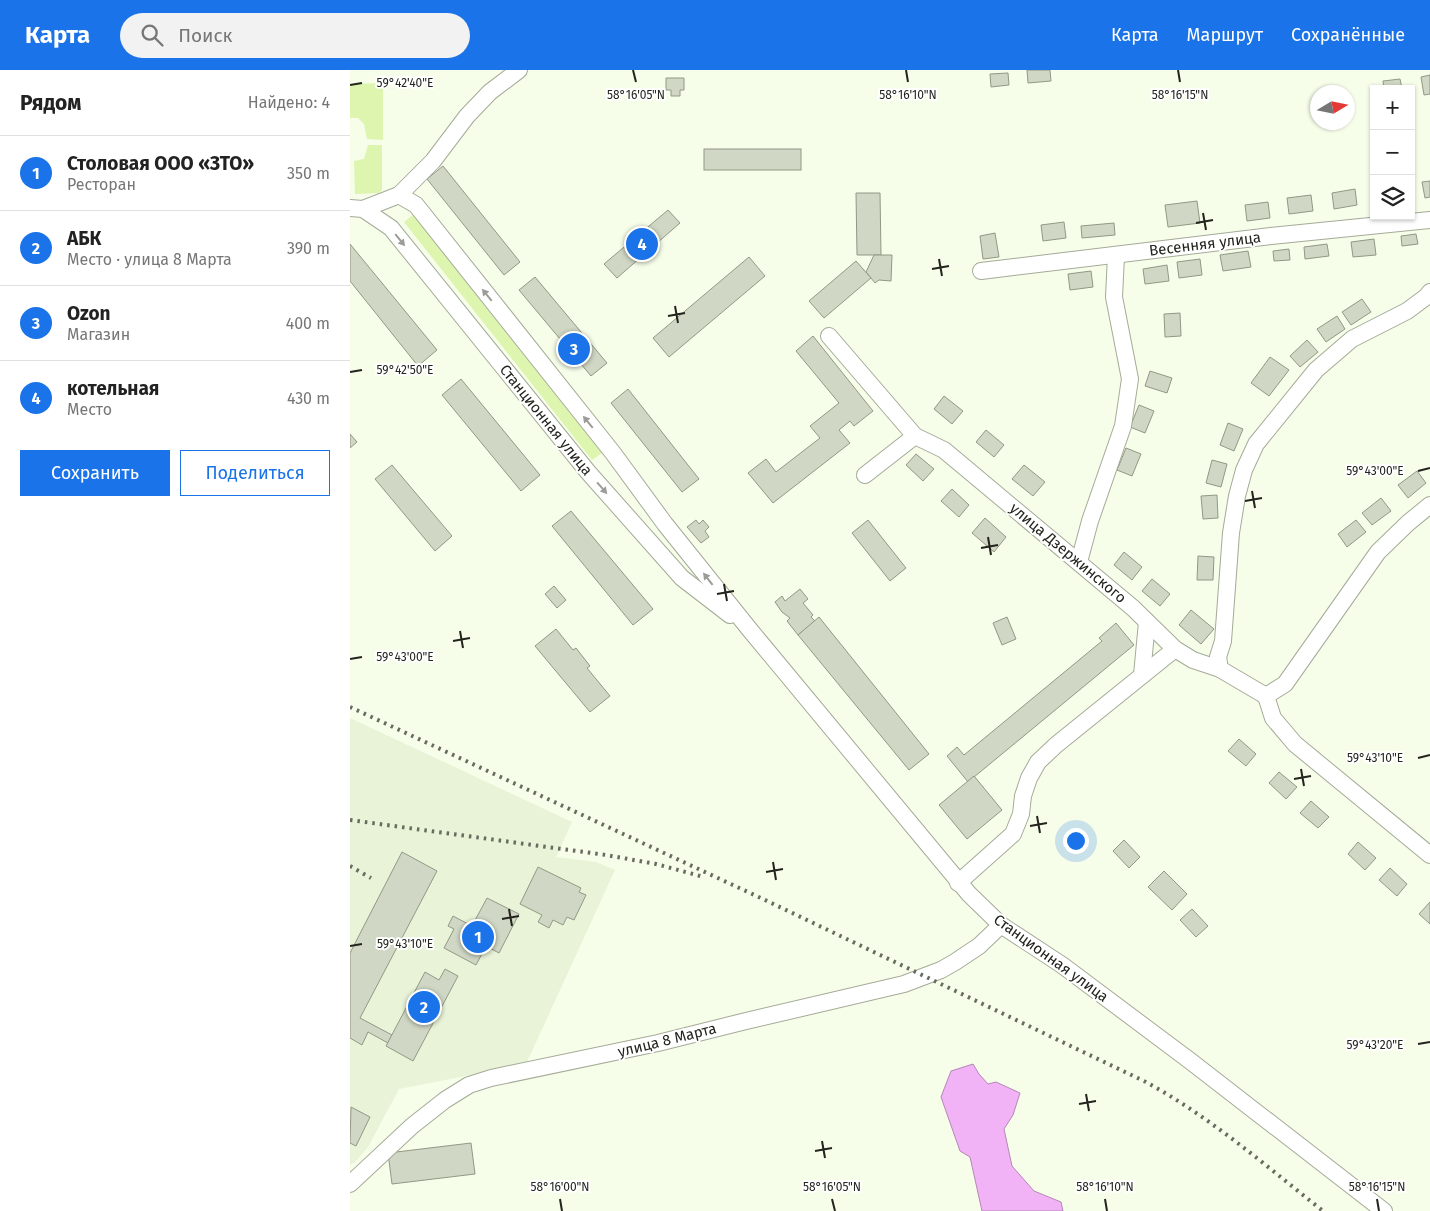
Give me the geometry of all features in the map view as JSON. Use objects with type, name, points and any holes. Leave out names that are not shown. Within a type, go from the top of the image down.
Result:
[{"type":"street","points":[[356,208],[398,195],[443,149],[467,116],[490,92],[519,70]]},
{"type":"street","name":"Станционная улица","points":[[398,195],[416,205],[613,453],[666,524],[750,630],[958,883],[1002,925],[1062,965],[1142,1024],[1384,1211]]},
{"type":"street","name":"Станционная улица","points":[[356,208],[391,228],[588,472],[682,578],[750,630]]},
{"type":"street","name":"Весенняя улица","points":[[981,270],[1116,256],[1271,236],[1430,220]]},
{"type":"street","points":[[1080,562],[1090,521],[1123,426],[1130,379],[1114,297],[1116,256]]},
{"type":"street","points":[[1219,663],[1231,532],[1237,496],[1244,470],[1256,444],[1316,370],[1352,339],[1407,311],[1426,298],[1430,292]]},
{"type":"street","points":[[829,336],[915,436],[865,475]]},
{"type":"street","name":"улица Дзержинского","points":[[915,436],[944,450],[1080,562],[1175,649],[1203,663],[1219,663],[1266,696]]},
{"type":"street","points":[[1430,505],[1408,522],[1378,552],[1285,684],[1266,696],[1273,718],[1295,744],[1430,855]]},
{"type":"street","points":[[1142,675],[1147,622]]},
{"type":"street","points":[[958,883],[1013,834],[1021,814],[1023,796],[1029,778],[1038,762],[1056,745],[1175,649]]},
{"type":"street","name":"улица 8 Марта","points":[[350,1184],[454,1092],[469,1085],[491,1078],[658,1043],[904,984],[955,962],[979,946],[1002,925]]},
{"type":"shaded area","points":[[350,718],[572,822],[556,857],[596,862],[615,870],[526,1064],[399,1089],[368,1147],[350,1165]]},
{"type":"shaded area","points":[[973,1064],[988,1084],[996,1082],[1020,1093],[1013,1115],[1004,1129],[1012,1166],[1034,1191],[1061,1202],[1063,1211],[982,1211],[970,1157],[960,1151],[941,1097],[951,1071]]},
{"type":"green space","points":[[383,83],[383,140],[367,139],[364,124],[358,118],[350,118],[350,84]]},
{"type":"green space","points":[[368,145],[382,145],[382,190],[379,193],[355,194],[354,161],[364,159]]},
{"type":"green space","points":[[413,215],[602,453],[592,460],[404,222]]},
{"type":"building","points":[[1027,70],[1050,70],[1051,81],[1028,83]]},
{"type":"building","points":[[1008,73],[1009,85],[991,87],[990,74]]},
{"type":"building","points":[[1430,75],[1430,94],[1424,95],[1421,77]]},
{"type":"building","points":[[666,78],[684,78],[684,90],[680,90],[680,96],[671,96],[671,90],[666,90]]},
{"type":"building","points":[[1400,79],[1401,85],[1384,85],[1383,81]]},
{"type":"building","points":[[704,149],[801,149],[801,170],[704,170]]},
{"type":"building","points":[[443,166],[520,262],[504,275],[427,179]]},
{"type":"building","points":[[1430,181],[1430,197],[1425,198],[1422,182]]},
{"type":"building","points":[[1355,189],[1357,205],[1334,209],[1332,193]]},
{"type":"building","points":[[856,193],[880,193],[881,255],[857,255]]},
{"type":"building","points":[[1311,195],[1313,211],[1289,214],[1287,198]]},
{"type":"building","points":[[1197,201],[1200,223],[1168,227],[1165,205]]},
{"type":"building","points":[[1268,202],[1270,218],[1247,221],[1245,205]]},
{"type":"building","points":[[668,210],[680,223],[617,278],[604,264]]},
{"type":"building","points":[[1064,222],[1066,238],[1043,241],[1041,225]]},
{"type":"building","points":[[1114,223],[1115,235],[1082,238],[1081,226]]},
{"type":"building","points":[[995,233],[999,257],[983,259],[980,236]]},
{"type":"building","points":[[1416,234],[1418,244],[1402,246],[1401,236]]},
{"type":"building","points":[[1374,239],[1376,255],[1353,257],[1351,242]]},
{"type":"building","points":[[350,244],[437,350],[418,366],[350,281]]},
{"type":"building","points":[[1327,244],[1329,256],[1305,259],[1304,247]]},
{"type":"building","points":[[1289,249],[1290,260],[1274,261],[1273,251]]},
{"type":"building","points":[[1248,251],[1251,267],[1223,271],[1220,255]]},
{"type":"building","points":[[874,255],[892,255],[891,281],[879,280],[875,283],[866,272]]},
{"type":"building","points":[[749,257],[765,276],[669,357],[653,338]]},
{"type":"building","points":[[1200,259],[1202,275],[1179,278],[1177,262]]},
{"type":"building","points":[[856,261],[871,278],[824,318],[809,301]]},
{"type":"building","points":[[1167,265],[1169,281],[1145,284],[1143,269]]},
{"type":"building","points":[[1091,271],[1093,287],[1070,290],[1068,274]]},
{"type":"building","points":[[535,277],[607,363],[591,376],[519,290]]},
{"type":"building","points":[[1362,299],[1371,312],[1351,325],[1342,312]]},
{"type":"building","points":[[1180,313],[1181,336],[1165,337],[1164,314]]},
{"type":"building","points":[[1337,316],[1345,329],[1326,342],[1317,329]]},
{"type":"building","points":[[813,336],[873,411],[854,426],[850,421],[839,430],[850,443],[773,503],[748,473],[766,459],[776,472],[820,438],[810,426],[839,403],[796,351]]},
{"type":"building","points":[[1307,340],[1318,352],[1300,367],[1290,356]]},
{"type":"building","points":[[1270,357],[1289,370],[1269,396],[1251,383]]},
{"type":"building","points":[[1150,371],[1172,378],[1167,393],[1145,386]]},
{"type":"building","points":[[461,379],[540,475],[521,491],[442,395]]},
{"type":"building","points":[[628,389],[699,479],[682,492],[611,403]]},
{"type":"building","points":[[944,396],[963,411],[952,424],[934,409]]},
{"type":"building","points":[[1139,405],[1154,411],[1145,433],[1130,427]]},
{"type":"building","points":[[1228,423],[1243,429],[1234,451],[1220,445]]},
{"type":"building","points":[[986,430],[1004,445],[994,457],[976,442]]},
{"type":"building","points":[[350,434],[357,442],[350,448]]},
{"type":"building","points":[[1126,448],[1141,454],[1132,476],[1117,470]]},
{"type":"building","points":[[916,454],[934,469],[923,481],[906,465]]},
{"type":"building","points":[[1212,460],[1227,464],[1221,487],[1206,483]]},
{"type":"building","points":[[392,465],[452,536],[435,551],[375,479]]},
{"type":"building","points":[[1024,465],[1045,482],[1033,496],[1012,479]]},
{"type":"building","points":[[1417,471],[1426,483],[1408,498],[1398,485]]},
{"type":"building","points":[[952,489],[969,505],[959,517],[941,501]]},
{"type":"building","points":[[1217,495],[1218,518],[1203,519],[1201,496]]},
{"type":"building","points":[[1381,498],[1391,511],[1372,525],[1362,513]]},
{"type":"building","points":[[571,511],[653,609],[633,625],[552,526]]},
{"type":"building","points":[[985,518],[1006,537],[994,552],[972,533]]},
{"type":"building","points":[[696,520],[699,524],[703,520],[709,527],[705,531],[709,537],[701,543],[687,527]]},
{"type":"building","points":[[868,520],[906,568],[890,581],[852,533]]},
{"type":"building","points":[[1356,520],[1366,532],[1347,547],[1338,534]]},
{"type":"building","points":[[1124,552],[1142,567],[1132,580],[1114,565]]},
{"type":"building","points":[[1198,556],[1214,557],[1213,580],[1197,580]]},
{"type":"building","points":[[1152,579],[1170,594],[1160,606],[1142,591]]},
{"type":"building","points":[[554,586],[566,600],[557,608],[545,594]]},
{"type":"building","points":[[800,589],[808,599],[803,603],[813,615],[811,617],[815,621],[798,635],[787,621],[790,618],[782,612],[775,602],[782,596],[785,601]]},
{"type":"building","points":[[1191,610],[1214,629],[1201,644],[1179,625]]},
{"type":"building","points":[[819,617],[929,754],[909,770],[798,635]]},
{"type":"building","points":[[1007,617],[1016,639],[1002,645],[993,623]]},
{"type":"building","points":[[1116,623],[1134,645],[968,782],[947,756],[957,747],[964,755],[1102,641],[1099,638]]},
{"type":"building","points":[[556,629],[573,650],[576,648],[590,666],[587,668],[610,696],[590,712],[535,646]]},
{"type":"building","points":[[1239,739],[1256,754],[1246,766],[1228,751]]},
{"type":"building","points":[[1279,772],[1297,787],[1286,799],[1269,783]]},
{"type":"building","points":[[974,776],[1002,810],[967,839],[939,805]]},
{"type":"building","points":[[1311,801],[1329,817],[1318,828],[1300,813]]},
{"type":"building","points":[[1124,840],[1140,857],[1129,868],[1113,851]]},
{"type":"building","points":[[1358,842],[1376,858],[1365,870],[1348,854]]},
{"type":"building","points":[[402,852],[437,871],[360,1018],[392,1035],[388,1043],[368,1032],[362,1045],[350,1038],[350,953]]},
{"type":"building","points":[[538,867],[581,888],[579,892],[586,895],[574,920],[567,917],[563,925],[553,920],[549,928],[538,922],[542,915],[520,904]]},
{"type":"building","points":[[1390,868],[1407,884],[1397,896],[1379,880]]},
{"type":"building","points":[[1164,871],[1187,894],[1172,910],[1148,887]]},
{"type":"building","points":[[487,898],[519,914],[499,953],[486,946],[476,965],[444,948],[454,929],[448,926],[453,916],[472,926]]},
{"type":"building","points":[[1430,902],[1430,924],[1419,914]]},
{"type":"building","points":[[1192,909],[1208,926],[1196,937],[1180,920]]},
{"type":"building","points":[[445,969],[458,976],[413,1061],[386,1046],[425,972],[439,980]]},
{"type":"building","points":[[351,1107],[370,1117],[356,1146],[350,1143]]},
{"type":"building","points":[[471,1143],[475,1174],[392,1184],[388,1153]]},
{"type":"railway","points":[[350,707],[763,899],[1146,1082],[1215,1126],[1323,1211]]},
{"type":"railway","points":[[350,820],[606,855],[656,864],[704,877]]},
{"type":"railway","points":[[350,866],[371,878]]},
{"type":"place","name":"котельная","points":[[642,244]]},
{"type":"place","name":"Ozon","points":[[574,349]]},
{"type":"place","name":"Столовая ООО «ЗТО»","points":[[478,937]]},
{"type":"place","name":"АБК","points":[[424,1007]]}]
